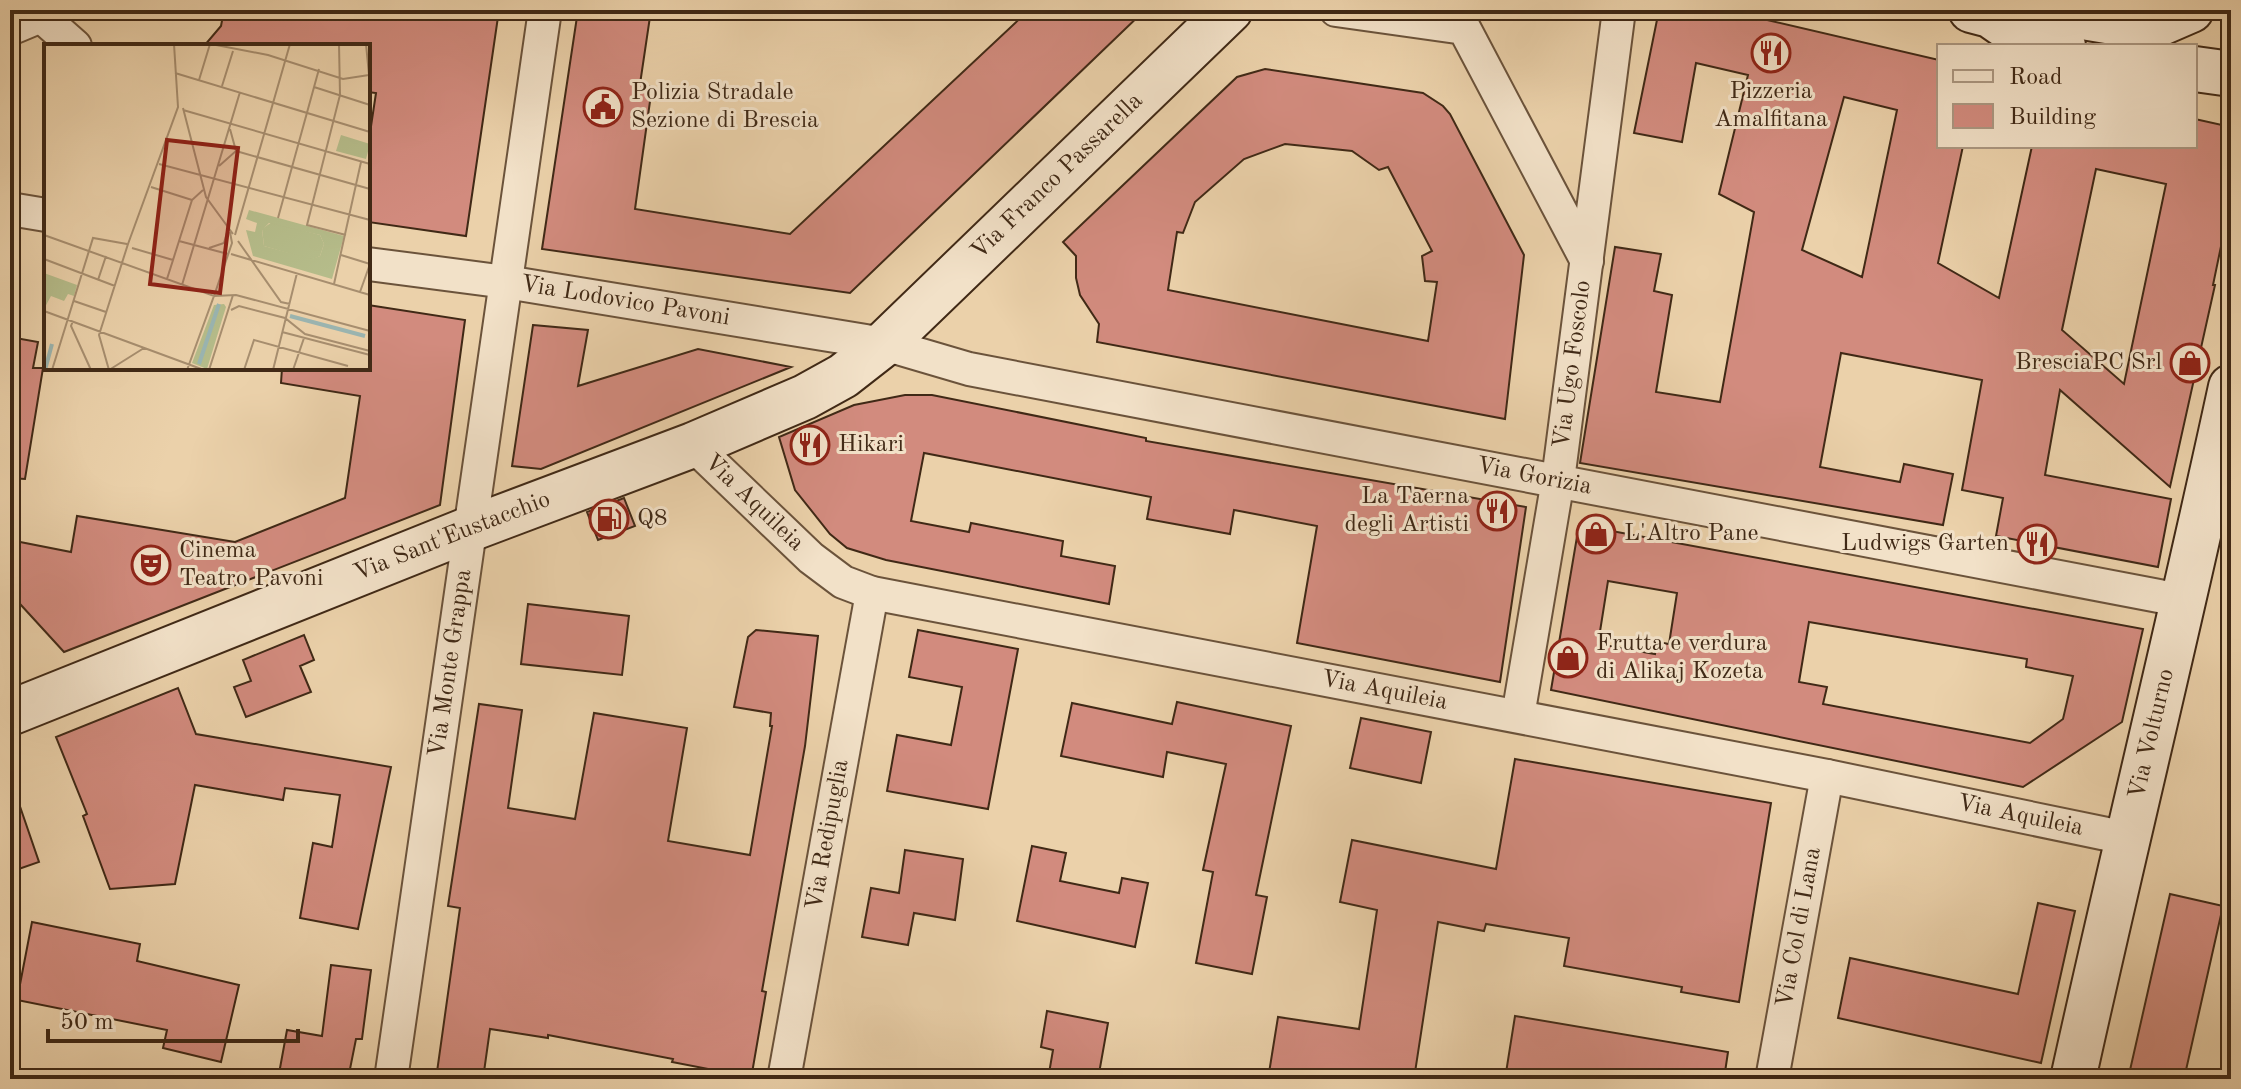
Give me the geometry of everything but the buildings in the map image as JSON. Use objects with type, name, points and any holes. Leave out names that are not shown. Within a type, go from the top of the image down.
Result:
[{"type":"street","name":"Via Monte Grappa","points":[[391,1079],[545,10]]},
{"type":"street","name":"Via Franco Passarella","points":[[884,344],[1230,10]]},
{"type":"street","points":[[1336,10],[1464,28],[1587,261]]},
{"type":"street","name":"Via Ugo Foscolo","points":[[1518,716],[1558,480],[1619,10]]},
{"type":"street","points":[[2041,10],[2137,26],[2161,23],[2191,10]]},
{"type":"street","points":[[1994,12],[2026,40],[2051,44]]},
{"type":"street","points":[[10,29],[41,13],[73,44]]},
{"type":"street","points":[[2197,69],[2231,74]]},
{"type":"street","points":[[10,209],[44,215]]},
{"type":"street","name":"Via Lodovico Pavoni","points":[[370,264],[506,282],[884,344]]},
{"type":"street","name":"Via Sant'Eustacchio","points":[[10,713],[470,529],[693,445],[805,397],[843,376],[884,344]]},
{"type":"street","name":"Via Gorizia","points":[[884,344],[969,369],[2185,601]]},
{"type":"street","name":"Via Volturno","points":[[2073,1079],[2126,838],[2185,601],[2231,387]]},
{"type":"street","name":"Via Aquileia","points":[[693,445],[811,558],[843,582],[872,593],[1827,776],[2126,838]]},
{"type":"street","name":"Via Redipuglia","points":[[784,1079],[872,593]]},
{"type":"street","name":"Via Col di Lana","points":[[1772,1079],[1827,776]]},
{"type":"place","name":"Pizzeria Amalfitana","points":[[1771,53]]},
{"type":"place","name":"Polizia Stradale Sezione di Brescia","points":[[603,107]]},
{"type":"place","name":"BresciaPC Srl","points":[[2190,363]]},
{"type":"place","name":"Hikari","points":[[810,445]]},
{"type":"place","name":"La Taerna degli Artisti","points":[[1497,511]]},
{"type":"place","name":"Q8","points":[[609,519]]},
{"type":"place","name":"L'Altro Pane","points":[[1596,534]]},
{"type":"place","name":"Ludwigs Garten","points":[[2037,544]]},
{"type":"place","name":"Cinema Teatro Pavoni","points":[[151,565]]},
{"type":"place","name":"Frutta e verdura di Alikaj Kozeta","points":[[1568,658]]}]
